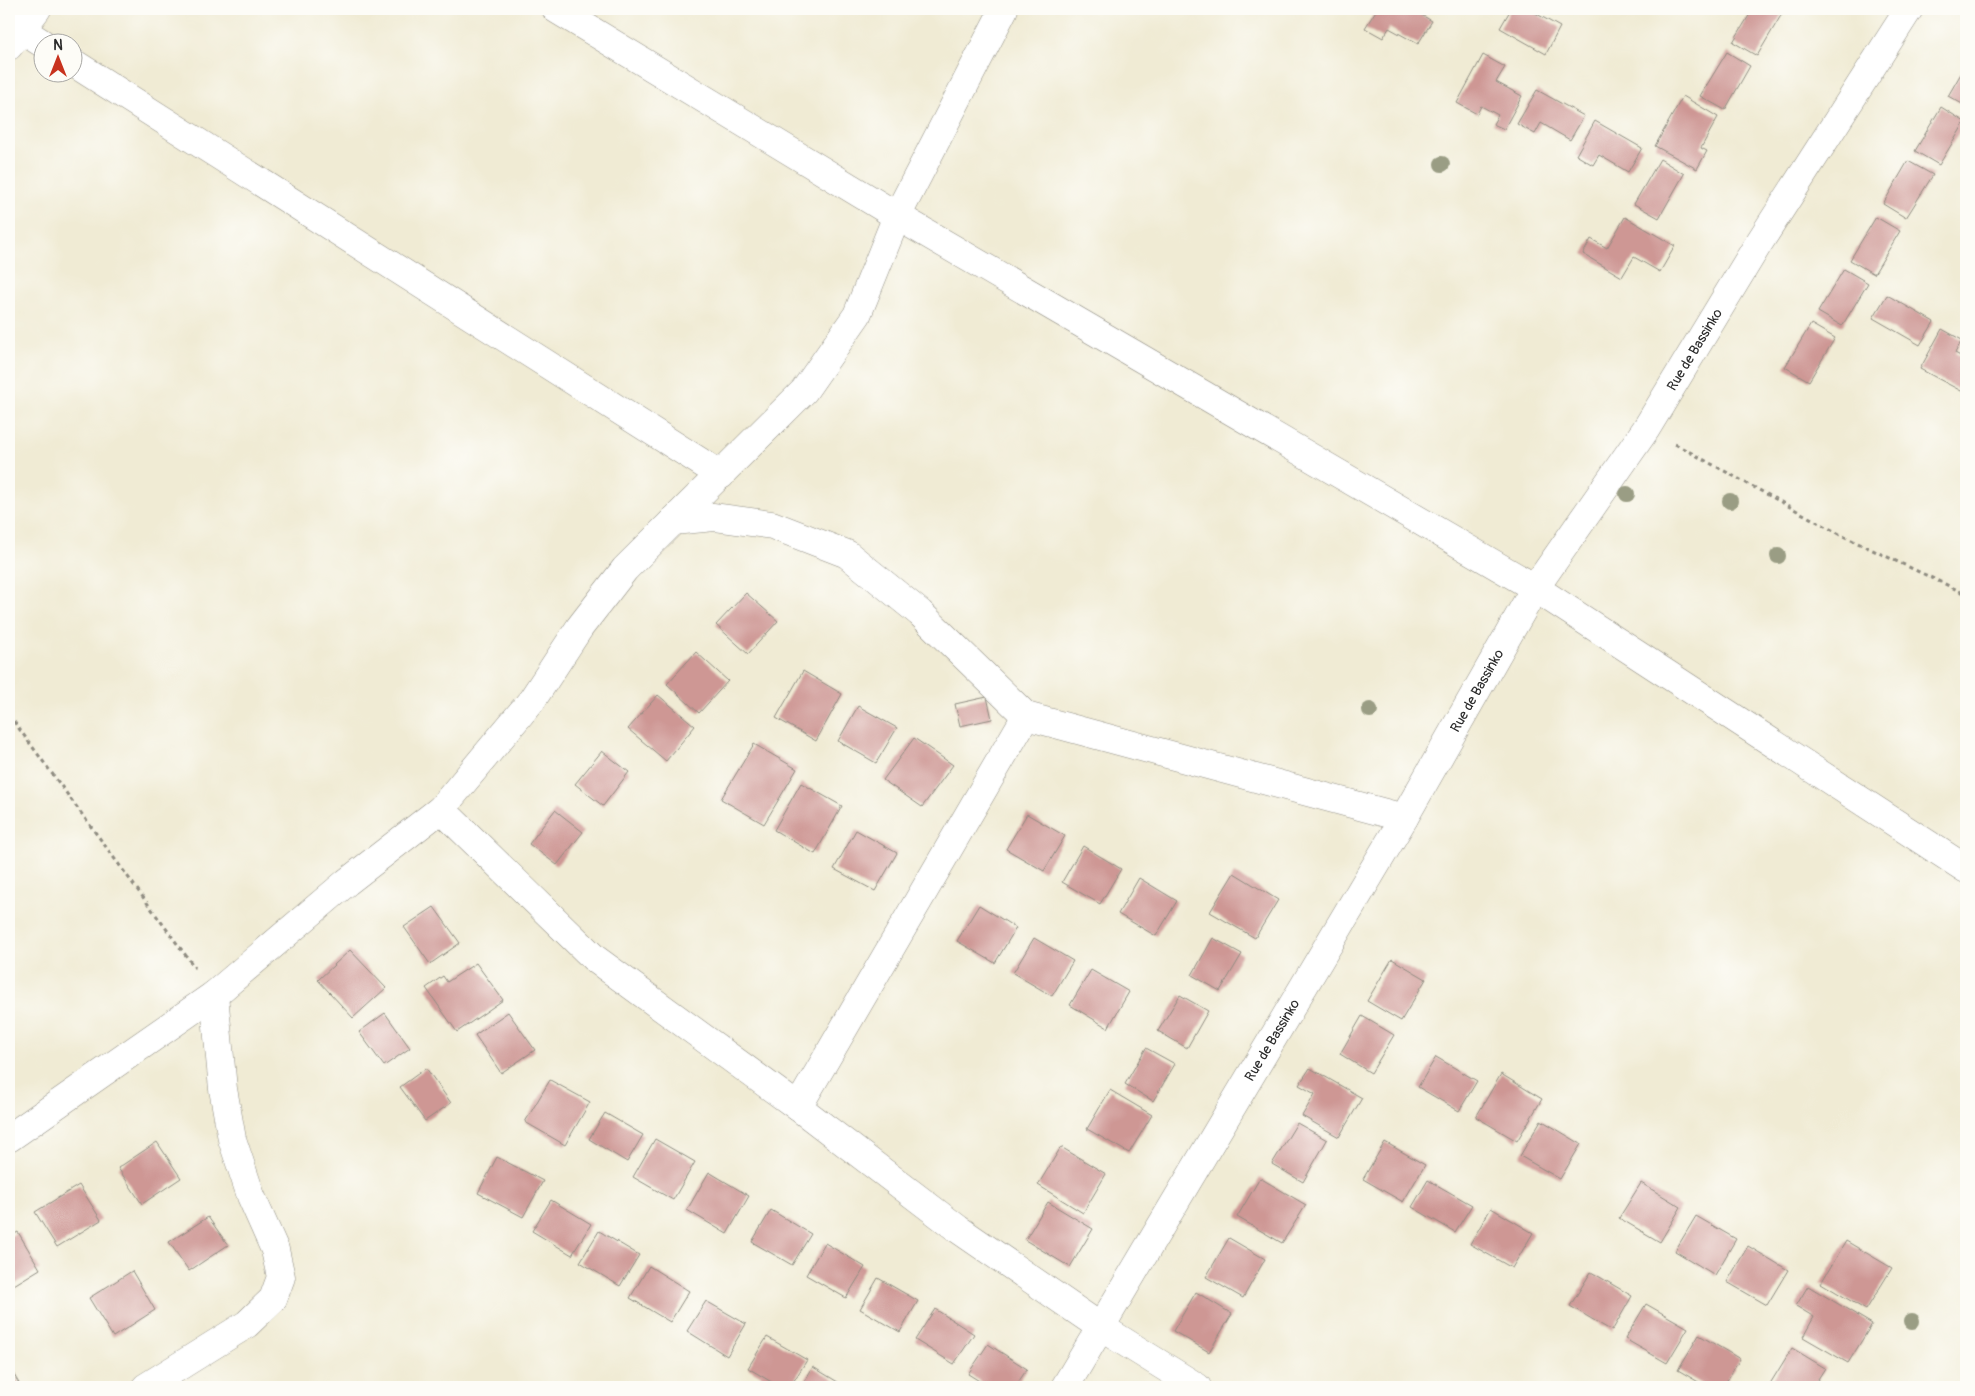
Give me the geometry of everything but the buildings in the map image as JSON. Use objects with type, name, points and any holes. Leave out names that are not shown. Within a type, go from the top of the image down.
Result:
[{"type":"street","points":[[556,9],[897,216],[1536,588],[1966,869]]},
{"type":"street","points":[[9,1138],[214,995],[347,882],[441,809],[532,700],[580,627],[625,569],[722,475],[804,391],[857,315],[897,216],[1004,9]]},
{"type":"street","name":"Rue de Bassinko","points":[[1065,1387],[1102,1328],[1404,818],[1536,588],[1646,429],[1757,246],[1910,9]]},
{"type":"street","points":[[82,68],[722,475]]},
{"type":"street","points":[[673,521],[714,517],[772,525],[848,554],[920,613],[1026,716],[1404,818]]},
{"type":"street","points":[[798,1107],[1026,716]]},
{"type":"street","points":[[441,809],[594,958],[798,1107],[958,1228],[1102,1328],[1197,1387]]},
{"type":"street","points":[[146,1387],[247,1324],[273,1299],[281,1277],[275,1250],[251,1196],[232,1139],[223,1089],[214,995]]},
{"type":"path","points":[[1646,429],[1845,537],[1966,594]]},
{"type":"path","points":[[9,717],[214,995]]}]
